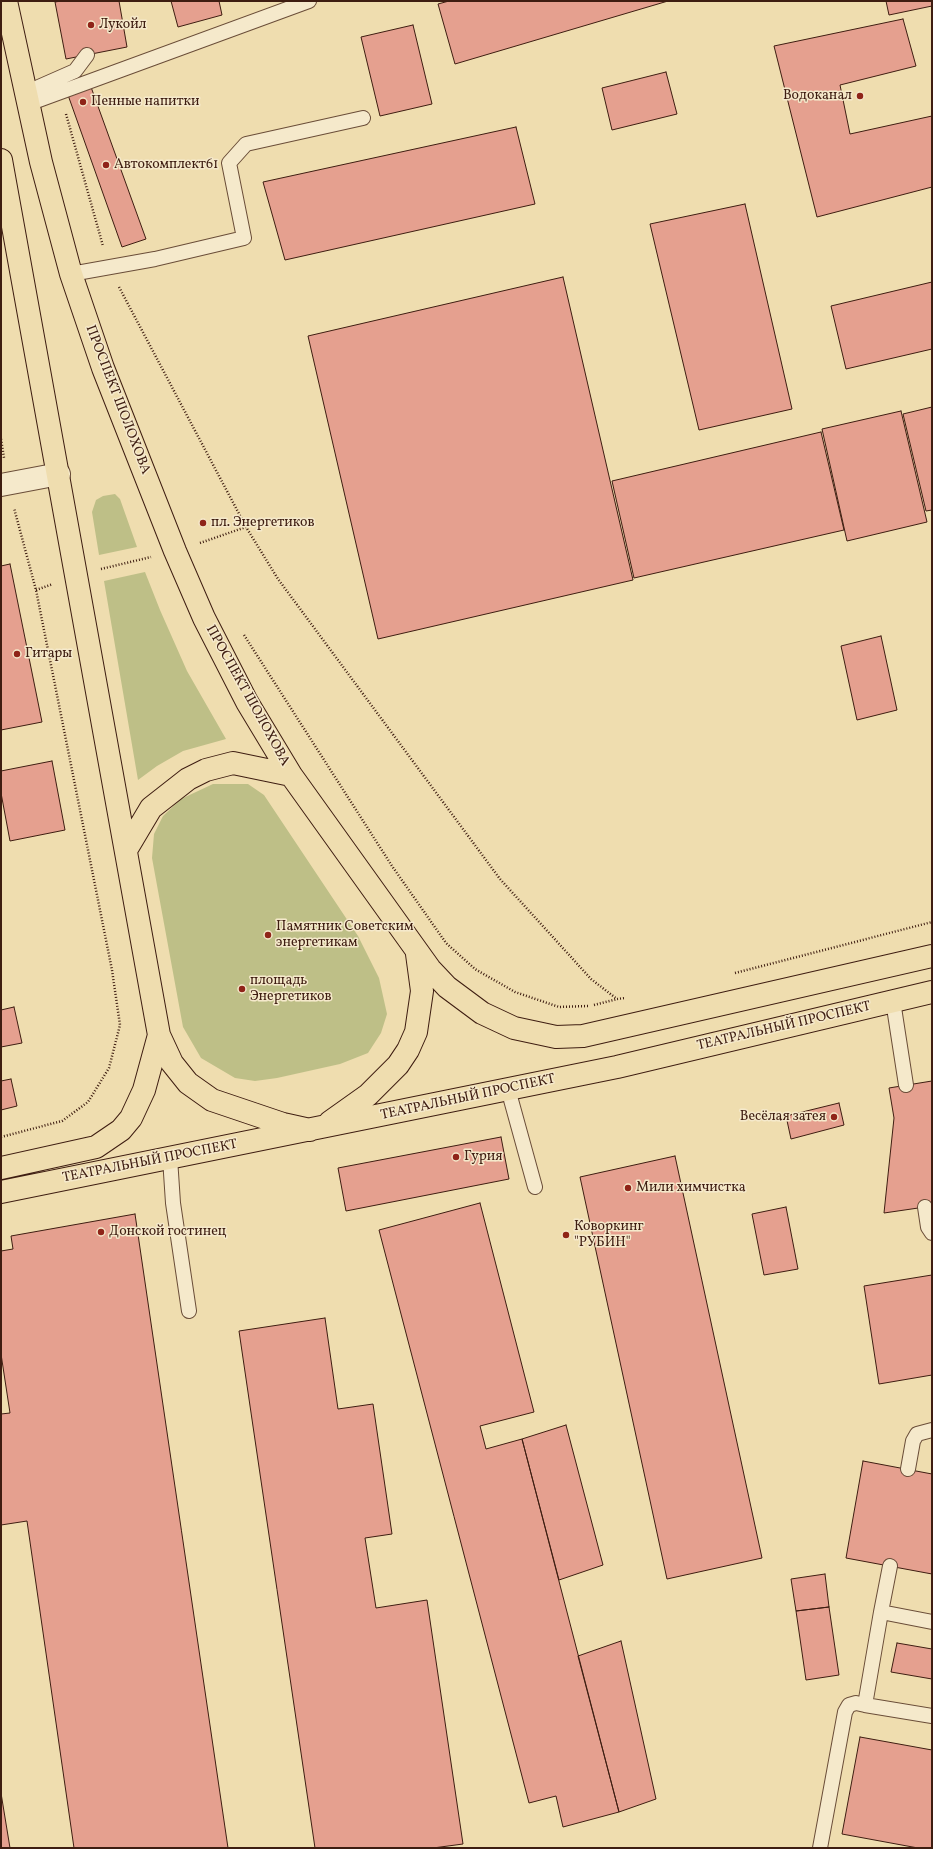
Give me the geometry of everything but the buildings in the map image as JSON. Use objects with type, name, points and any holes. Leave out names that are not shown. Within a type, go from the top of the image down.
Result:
[{"type":"main road","name":"ПРОСПЕКТ ШОЛОХОВА","points":[[6,1],[41,162],[70,274],[103,368],[175,551],[207,625],[247,702],[290,775]]},
{"type":"main road","points":[[1,160],[59,474],[159,1035],[172,1064],[188,1083],[206,1096],[256,1116],[316,1129],[346,1112],[368,1094],[398,1066],[408,1050],[416,1032],[422,991],[416,949]]},
{"type":"main road","points":[[126,850],[150,808],[188,779],[206,770],[233,763],[290,775],[430,969],[447,987],[482,1013],[514,1028],[556,1037],[583,1036],[610,1032],[932,956]]},
{"type":"main road","name":"ТЕАТРАЛЬНЫЙ ПРОСПЕКТ","points":[[1,1192],[617,1067],[932,992]]},
{"type":"main road","name":"ТЕАТРАЛЬНЫЙ ПРОСПЕКТ","points":[[1,1168],[96,1147],[121,1130],[131,1118],[144,1090],[159,1035]]},
{"type":"street","points":[[4,484],[59,474]]},
{"type":"lane","points":[[27,99],[309,1]]},
{"type":"lane","points":[[27,99],[75,71],[87,55]]},
{"type":"lane","points":[[70,274],[155,259],[244,238],[229,164],[246,144],[363,118]]},
{"type":"lane","points":[[893,1001],[906,1085]]},
{"type":"lane","points":[[508,1089],[535,1187]]},
{"type":"lane","points":[[170,1158],[173,1203],[189,1311]]},
{"type":"lane","points":[[925,1207],[928,1227],[932,1232]]},
{"type":"lane","points":[[908,1469],[913,1441],[917,1434],[932,1430]]},
{"type":"lane","points":[[865,1705],[890,1566]]},
{"type":"lane","points":[[881,1612],[932,1622]]},
{"type":"lane","points":[[820,1848],[845,1712],[849,1705],[856,1703],[932,1716]]},
{"type":"path","points":[[1,439],[4,484],[36,590],[112,970],[120,1025],[109,1068],[88,1102],[62,1121],[1,1137]]},
{"type":"path","points":[[77,575],[175,551],[246,527],[278,579],[500,879],[591,979],[617,999]]},
{"type":"path","points":[[202,542],[204,549]]},
{"type":"path","points":[[241,630],[388,859],[446,943],[475,970],[515,992],[559,1007],[586,1007],[617,999],[632,997]]},
{"type":"path","points":[[731,974],[932,922]]},
{"type":"green space","points":[[115,494],[120,499],[137,547],[99,555],[92,512],[96,500],[103,496]]},
{"type":"green space","points":[[145,572],[187,671],[226,739],[183,751],[157,766],[138,780],[104,581]]},
{"type":"green space","points":[[213,784],[248,784],[264,795],[358,936],[379,978],[387,1014],[381,1033],[368,1053],[340,1064],[277,1078],[255,1081],[235,1078],[201,1058],[183,1027],[152,858],[154,834],[163,816],[181,799]]},
{"type":"place","name":"Лукойл","points":[[91,25]]},
{"type":"place","name":"Водоканал","points":[[860,96]]},
{"type":"place","name":"Пенные напитки","points":[[83,102]]},
{"type":"place","name":"Автокомплект61","points":[[106,165]]},
{"type":"place","name":"пл. Энергетиков","points":[[203,523]]},
{"type":"place","name":"Гитары","points":[[17,654]]},
{"type":"place","name":"Памятник Советским энергетикам","points":[[268,935]]},
{"type":"place","name":"площадь Энергетиков","points":[[242,989]]},
{"type":"place","name":"Весёлая затея","points":[[834,1117]]},
{"type":"place","name":"Гурия","points":[[456,1157]]},
{"type":"place","name":"Мили химчистка","points":[[628,1188]]},
{"type":"place","name":"Донской гостинец","points":[[101,1232]]},
{"type":"place","name":"Коворкинг \"РУБИН\"","points":[[566,1235]]}]
